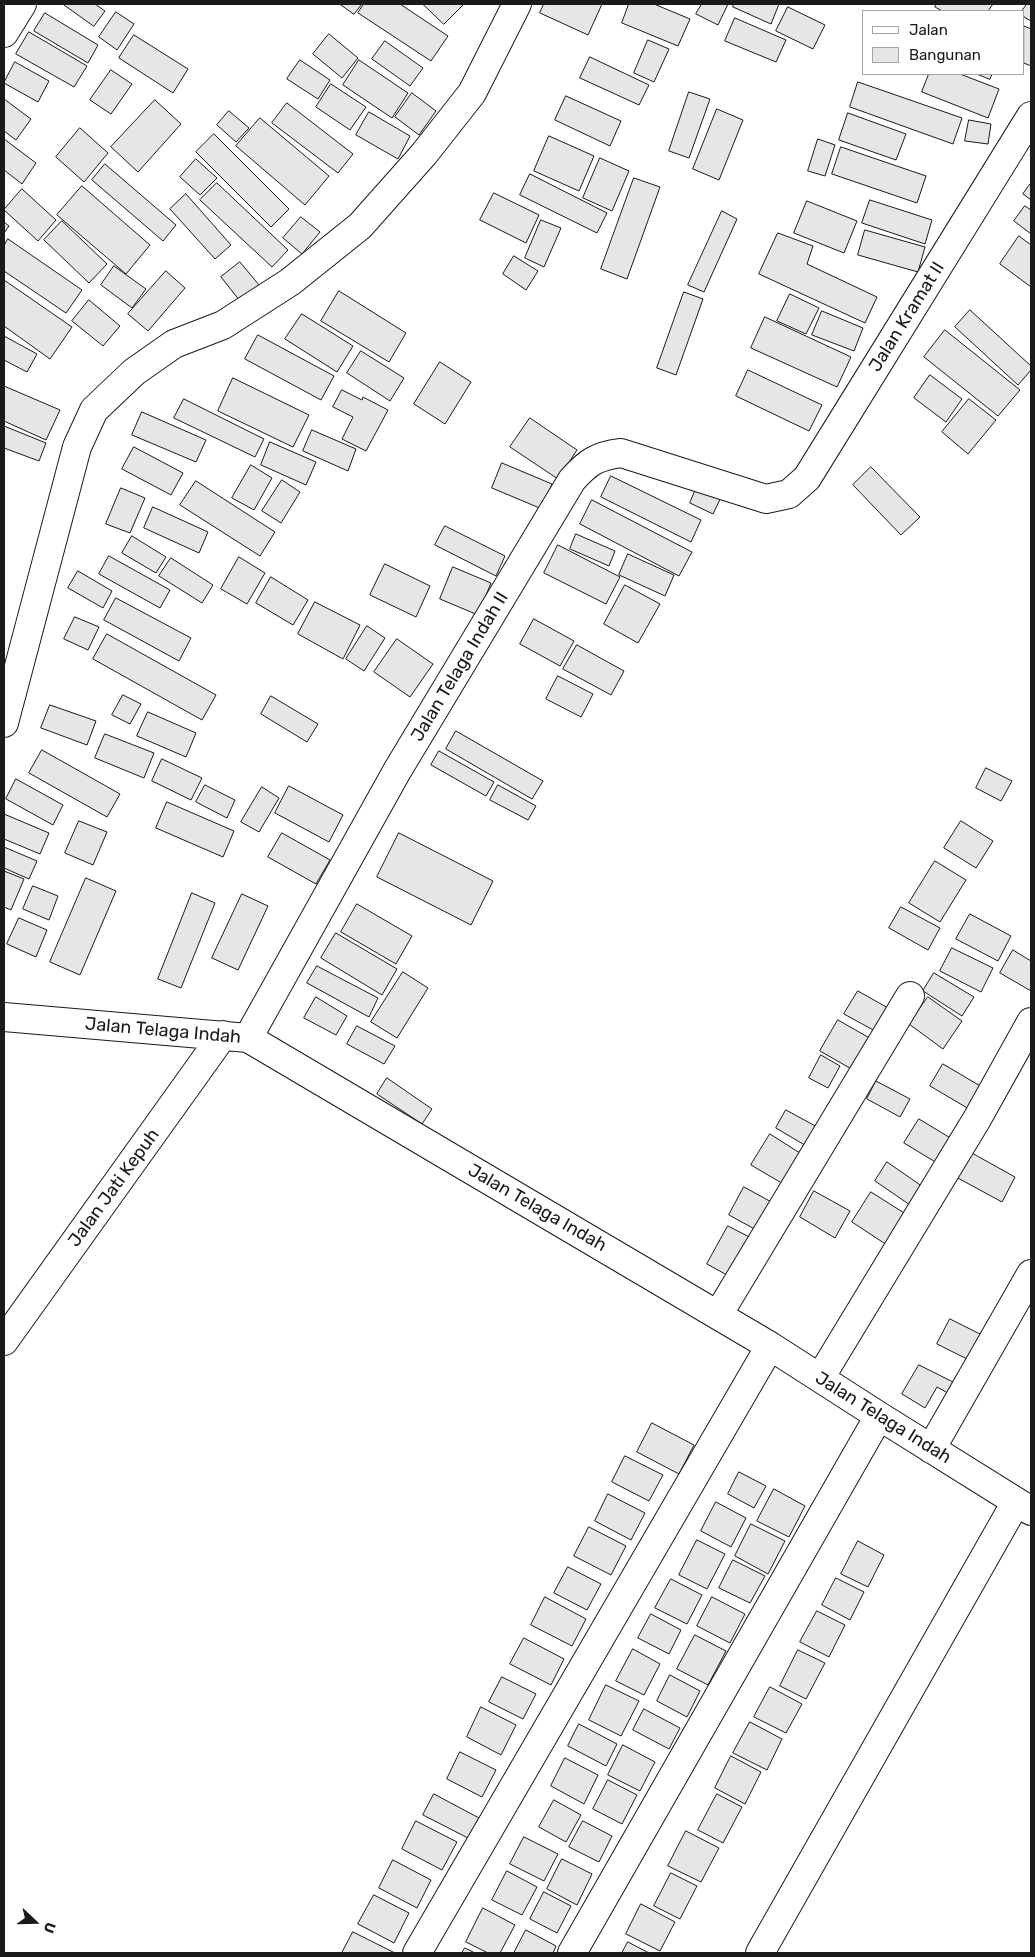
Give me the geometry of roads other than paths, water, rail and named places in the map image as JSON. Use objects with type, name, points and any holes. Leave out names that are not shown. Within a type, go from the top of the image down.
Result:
[{"type":"street","points":[[4,33],[22,4]]},
{"type":"street","points":[[6,708],[77,447],[94,410],[134,372],[174,344],[223,325],[290,282],[360,226],[424,154],[472,93],[517,4]]},
{"type":"street","name":"Jalan Kramat II","points":[[766,499],[789,494],[807,478],[1031,116]]},
{"type":"street","name":"Jalan Telaga Indah II","points":[[236,1037],[572,480],[581,469],[594,459],[621,453],[766,499]]},
{"type":"street","points":[[725,1304],[910,996]]},
{"type":"street","name":"Jalan Telaga Indah","points":[[4,1017],[236,1037],[725,1304],[770,1346],[1024,1507]]},
{"type":"street","points":[[820,1378],[977,1118],[1031,1022]]},
{"type":"street","name":"Jalan Jati Kepuh","points":[[4,1341],[236,1037]]},
{"type":"street","points":[[931,1448],[1031,1274]]},
{"type":"street","points":[[417,1953],[770,1346]]},
{"type":"street","points":[[572,1953],[879,1416]]},
{"type":"street","points":[[760,1953],[1024,1507]]}]
